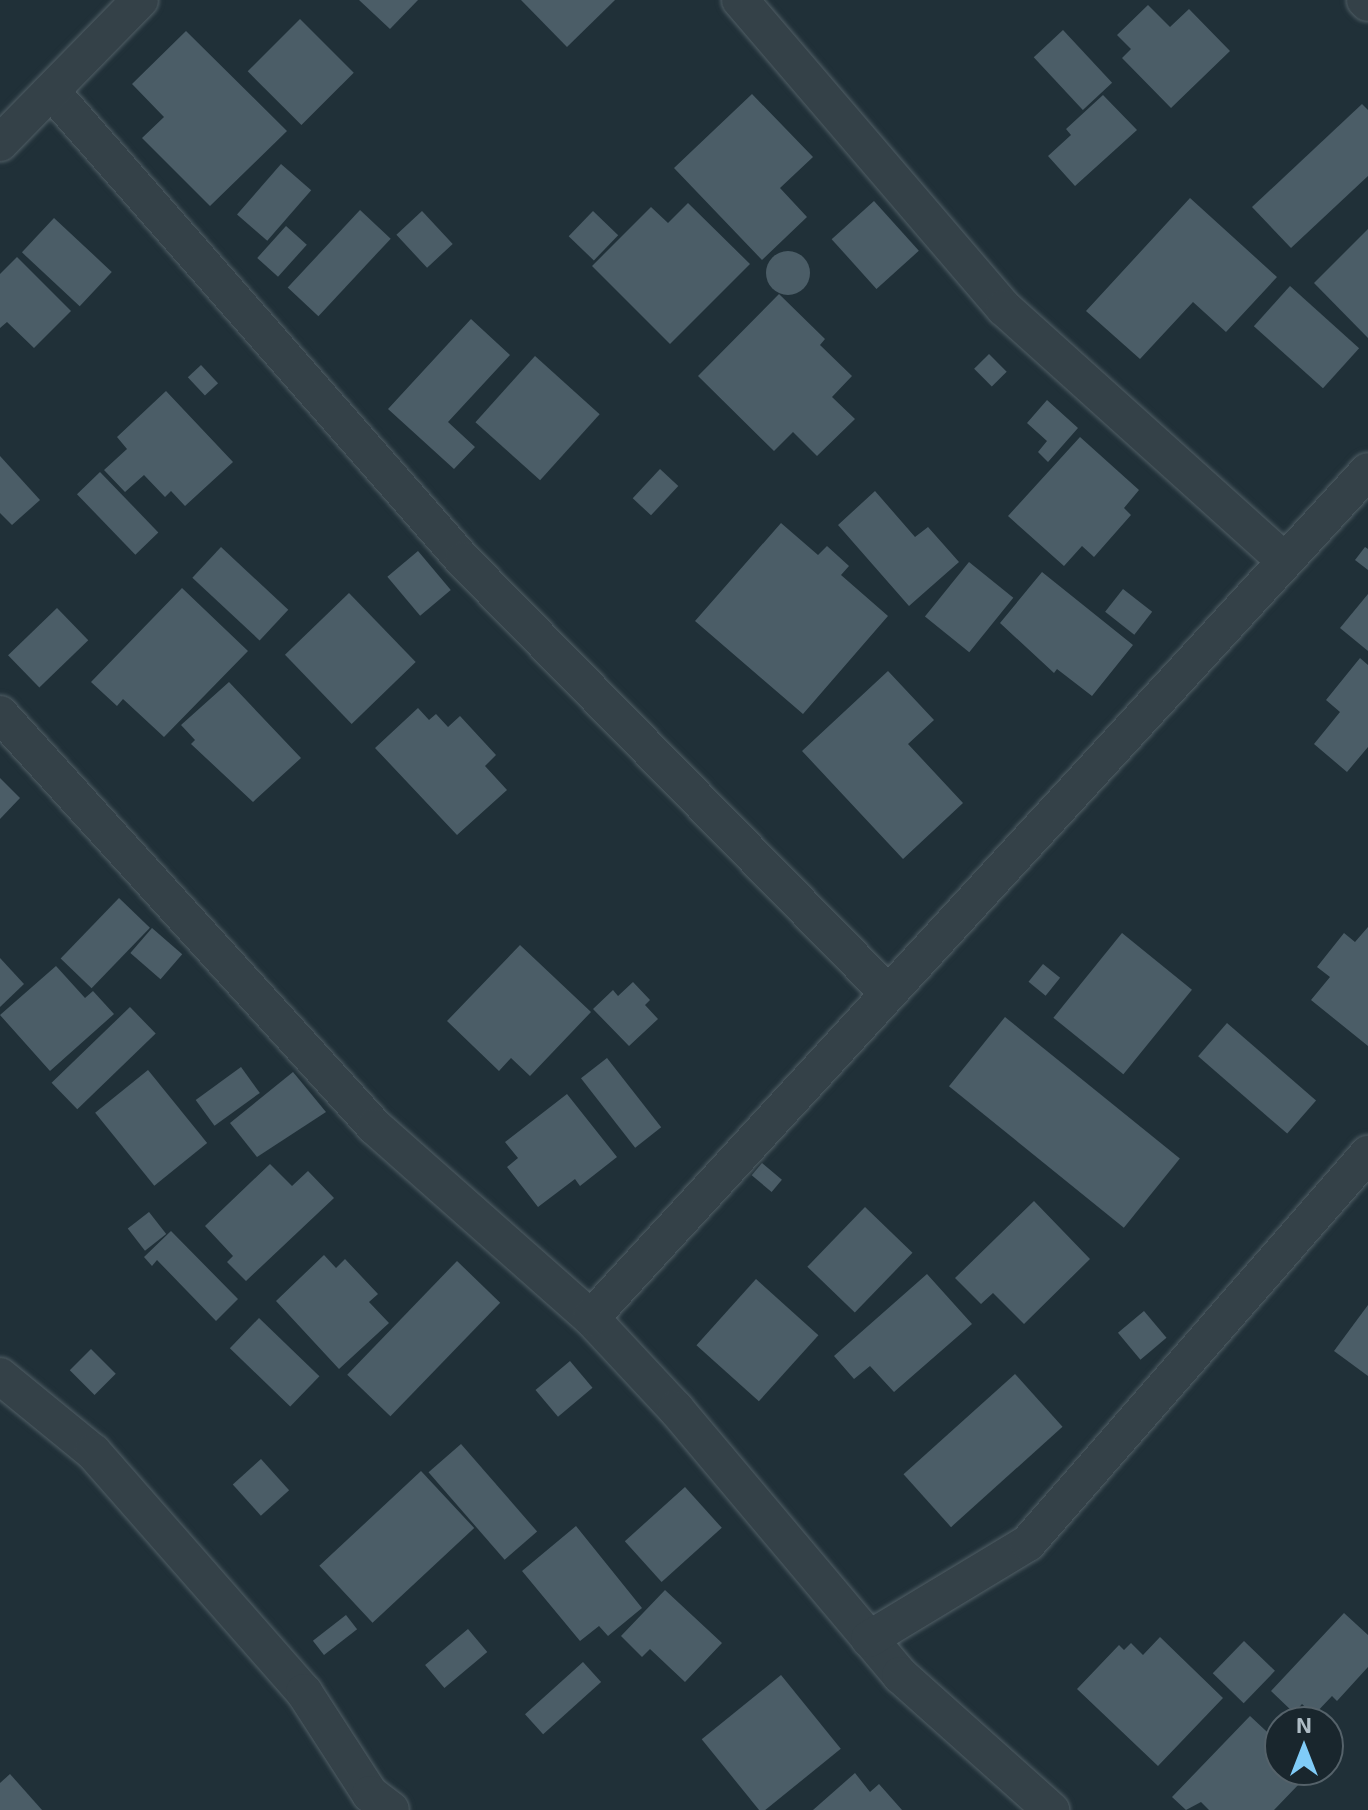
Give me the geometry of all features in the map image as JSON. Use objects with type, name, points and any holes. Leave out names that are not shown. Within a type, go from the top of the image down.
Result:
[{"type":"street","points":[[0,143],[53,93],[140,0]]},
{"type":"street","points":[[740,0],[1004,308],[1284,560]]},
{"type":"street","points":[[53,93],[463,560],[887,992]]},
{"type":"street","points":[[591,1318],[1368,471]]},
{"type":"street","points":[[0,714],[375,1127],[591,1318],[676,1409],[900,1675],[1051,1810]]},
{"type":"street","points":[[869,1639],[1028,1543],[1368,1154]]},
{"type":"street","points":[[0,1376],[93,1452],[304,1692],[370,1794],[391,1810]]},
{"type":"building","points":[[359,0],[418,0],[390,29]]},
{"type":"building","points":[[521,0],[615,0],[567,47]]},
{"type":"building","points":[[1148,5],[1170,27],[1189,9],[1230,51],[1171,108],[1122,58],[1131,49],[1117,35]]},
{"type":"building","points":[[300,19],[354,73],[301,125],[248,71]]},
{"type":"building","points":[[1063,30],[1112,83],[1083,110],[1034,57]]},
{"type":"building","points":[[186,31],[287,131],[210,206],[142,138],[164,117],[132,84]]},
{"type":"building","points":[[752,94],[813,157],[780,188],[807,217],[762,260],[674,168]]},
{"type":"building","points":[[1103,95],[1137,130],[1075,186],[1048,156],[1071,135],[1066,129]]},
{"type":"building","points":[[1362,104],[1368,110],[1368,176],[1291,248],[1252,207]]},
{"type":"building","points":[[281,164],[311,190],[267,241],[237,215]]},
{"type":"building","points":[[1190,198],[1277,277],[1226,332],[1193,302],[1140,359],[1086,311]]},
{"type":"building","points":[[874,201],[919,251],[876,289],[832,239]]},
{"type":"building","points":[[688,203],[750,264],[670,344],[592,266],[651,207],[668,223]]},
{"type":"building","points":[[360,210],[391,239],[318,316],[288,288]]},
{"type":"building","points":[[422,211],[453,244],[427,268],[396,235]]},
{"type":"building","points":[[593,211],[618,235],[594,260],[569,236]]},
{"type":"building","points":[[54,218],[112,272],[80,306],[22,252]]},
{"type":"building","points":[[286,226],[307,245],[278,277],[257,258]]},
{"type":"building","points":[[1368,229],[1368,338],[1314,283]]},
{"type":"building","points":[[788,251],[803,258],[810,273],[803,288],[788,295],[773,288],[766,273],[773,258]]},
{"type":"building","points":[[17,257],[71,311],[34,348],[7,322],[0,328],[0,274]]},
{"type":"building","points":[[1290,286],[1359,348],[1323,388],[1254,326]]},
{"type":"building","points":[[779,294],[825,339],[820,345],[852,376],[832,397],[855,419],[817,456],[793,432],[774,451],[698,376]]},
{"type":"building","points":[[471,319],[510,355],[448,422],[475,447],[454,469],[388,409]]},
{"type":"building","points":[[989,354],[1007,372],[992,387],[974,369]]},
{"type":"building","points":[[535,356],[600,414],[540,480],[475,422]]},
{"type":"building","points":[[201,365],[218,383],[205,396],[188,377]]},
{"type":"building","points":[[166,391],[233,462],[185,506],[171,491],[165,497],[144,475],[125,492],[104,470],[127,449],[117,437]]},
{"type":"building","points":[[1047,400],[1078,428],[1048,462],[1038,452],[1047,441],[1027,423]]},
{"type":"building","points":[[1080,437],[1139,490],[1124,508],[1131,515],[1094,557],[1082,546],[1064,566],[1008,516]]},
{"type":"building","points":[[0,456],[40,500],[12,525],[0,513]]},
{"type":"building","points":[[660,469],[678,486],[651,515],[633,498]]},
{"type":"building","points":[[100,472],[158,532],[135,555],[77,494]]},
{"type":"building","points":[[875,491],[915,537],[928,527],[959,562],[909,606],[838,525]]},
{"type":"building","points":[[781,523],[818,555],[827,546],[849,566],[841,575],[888,616],[803,714],[695,621]]},
{"type":"building","points":[[221,547],[288,610],[260,640],[192,578]]},
{"type":"building","points":[[1365,547],[1368,549],[1368,570],[1355,560]]},
{"type":"building","points":[[418,551],[451,590],[420,616],[387,577]]},
{"type":"building","points":[[969,562],[1013,598],[969,652],[925,616]]},
{"type":"building","points":[[1042,572],[1133,645],[1092,696],[1057,669],[1054,673],[1000,623]]},
{"type":"building","points":[[182,588],[248,651],[164,737],[123,699],[117,706],[91,682]]},
{"type":"building","points":[[1123,589],[1152,612],[1134,635],[1105,612]]},
{"type":"building","points":[[349,593],[416,662],[352,724],[285,655]]},
{"type":"building","points":[[1368,594],[1368,651],[1340,628]]},
{"type":"building","points":[[57,608],[88,640],[39,688],[8,655]]},
{"type":"building","points":[[1360,658],[1368,665],[1368,747],[1347,772],[1314,744],[1340,712],[1326,700]]},
{"type":"building","points":[[888,671],[934,720],[908,744],[963,803],[903,859],[802,751]]},
{"type":"building","points":[[229,682],[301,758],[253,802],[191,744],[195,740],[181,725]]},
{"type":"building","points":[[418,708],[429,720],[436,714],[448,727],[460,716],[496,755],[485,766],[507,790],[457,835],[375,748]]},
{"type":"building","points":[[0,778],[20,798],[0,819]]},
{"type":"building","points":[[119,898],[150,928],[92,988],[61,958]]},
{"type":"building","points":[[1368,927],[1368,1046],[1311,1000],[1330,977],[1317,967],[1344,933],[1355,942]]},
{"type":"building","points":[[152,928],[182,954],[161,979],[130,953]]},
{"type":"building","points":[[1122,933],[1192,990],[1123,1074],[1053,1018]]},
{"type":"building","points":[[520,945],[591,1012],[530,1076],[511,1058],[499,1071],[447,1021]]},
{"type":"building","points":[[0,958],[24,984],[0,1007]]},
{"type":"building","points":[[1043,964],[1060,978],[1046,996],[1029,982]]},
{"type":"building","points":[[56,966],[85,998],[93,991],[114,1014],[50,1071],[0,1015]]},
{"type":"building","points":[[633,982],[650,1000],[645,1005],[658,1019],[629,1046],[593,1009],[613,990],[618,996]]},
{"type":"building","points":[[130,1007],[156,1034],[77,1109],[52,1083]]},
{"type":"building","points":[[1005,1017],[1180,1159],[1124,1228],[949,1086]]},
{"type":"building","points":[[1227,1023],[1316,1100],[1287,1134],[1198,1056]]},
{"type":"building","points":[[607,1058],[661,1127],[635,1148],[581,1078]]},
{"type":"building","points":[[241,1067],[260,1093],[215,1126],[196,1100]]},
{"type":"building","points":[[148,1070],[207,1143],[154,1186],[95,1113]]},
{"type":"building","points":[[293,1072],[326,1112],[257,1157],[230,1123]]},
{"type":"building","points":[[567,1094],[617,1157],[580,1186],[575,1179],[538,1207],[507,1167],[518,1158],[505,1142]]},
{"type":"building","points":[[762,1163],[782,1180],[772,1192],[752,1175]]},
{"type":"building","points":[[270,1164],[292,1186],[308,1171],[334,1198],[246,1281],[227,1262],[233,1256],[205,1226]]},
{"type":"building","points":[[1034,1201],[1090,1259],[1024,1324],[993,1293],[981,1304],[955,1278]]},
{"type":"building","points":[[865,1207],[912,1253],[855,1313],[807,1267]]},
{"type":"building","points":[[149,1212],[166,1234],[145,1251],[128,1229]]},
{"type":"building","points":[[171,1231],[238,1299],[216,1321],[157,1260],[152,1266],[144,1257]]},
{"type":"building","points":[[324,1255],[336,1268],[345,1259],[378,1294],[369,1302],[389,1323],[339,1369],[276,1301]]},
{"type":"building","points":[[457,1261],[500,1303],[390,1416],[347,1375]]},
{"type":"building","points":[[927,1274],[972,1324],[894,1392],[870,1366],[854,1379],[834,1356]]},
{"type":"building","points":[[756,1279],[818,1335],[759,1401],[696,1345]]},
{"type":"building","points":[[1368,1305],[1368,1376],[1334,1351]]},
{"type":"building","points":[[1144,1311],[1166,1338],[1140,1360],[1118,1333]]},
{"type":"building","points":[[259,1318],[319,1376],[290,1407],[230,1348]]},
{"type":"building","points":[[91,1349],[116,1374],[95,1395],[70,1370]]},
{"type":"building","points":[[570,1361],[592,1388],[558,1417],[536,1390]]},
{"type":"building","points":[[1015,1374],[1063,1427],[951,1527],[904,1474]]},
{"type":"building","points":[[461,1444],[537,1532],[505,1560],[429,1472]]},
{"type":"building","points":[[261,1459],[289,1490],[261,1516],[233,1484]]},
{"type":"building","points":[[421,1471],[474,1528],[373,1623],[319,1566]]},
{"type":"building","points":[[685,1487],[722,1528],[662,1582],[625,1541]]},
{"type":"building","points":[[576,1526],[642,1608],[608,1636],[599,1626],[580,1641],[522,1571]]},
{"type":"building","points":[[665,1590],[722,1643],[685,1682],[650,1649],[642,1657],[621,1636]]},
{"type":"building","points":[[1344,1613],[1368,1635],[1368,1667],[1337,1701],[1332,1696],[1323,1706],[1287,1706],[1271,1691]]},
{"type":"building","points":[[346,1615],[357,1629],[324,1655],[313,1641]]},
{"type":"building","points":[[468,1629],[487,1652],[444,1688],[425,1665]]},
{"type":"building","points":[[1160,1637],[1223,1698],[1158,1766],[1077,1689],[1119,1645],[1124,1650],[1131,1643],[1143,1655]]},
{"type":"building","points":[[1244,1641],[1275,1671],[1244,1703],[1213,1673]]},
{"type":"building","points":[[583,1662],[601,1682],[543,1734],[525,1714]]},
{"type":"building","points":[[781,1675],[841,1749],[765,1810],[759,1810],[702,1739]]},
{"type":"building","points":[[1250,1716],[1264,1729],[1264,1786],[1297,1786],[1274,1810],[1209,1810],[1201,1802],[1186,1810],[1172,1797]]},
{"type":"building","points":[[855,1773],[870,1792],[879,1784],[902,1810],[813,1810]]},
{"type":"building","points":[[10,1774],[42,1810],[0,1810],[0,1783]]}]
